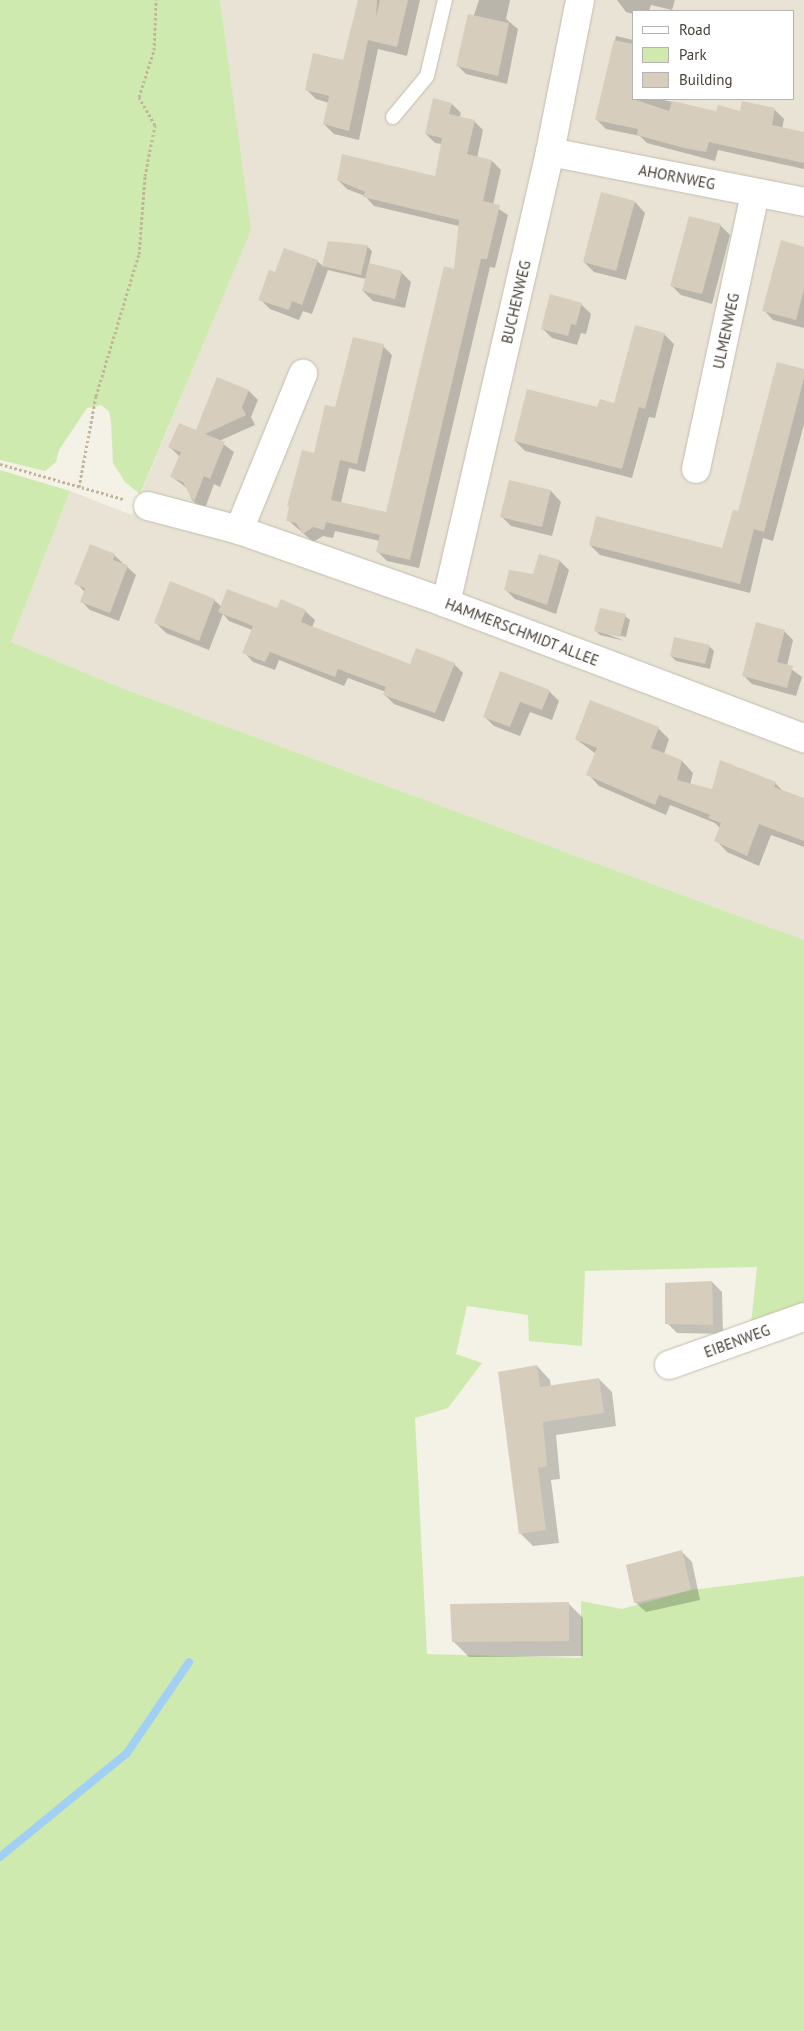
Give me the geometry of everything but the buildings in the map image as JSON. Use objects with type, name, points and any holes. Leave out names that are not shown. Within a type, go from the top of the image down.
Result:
[{"type":"street","name":"BUCHENWEG","points":[[446,603],[550,152],[580,0]]},
{"type":"street","name":"AHORNWEG","points":[[550,152],[804,202]]},
{"type":"street","name":"ULMENWEG","points":[[696,469],[756,193]]},
{"type":"street","points":[[239,530],[303,374]]},
{"type":"street","name":"HAMMERSCHMIDT ALLEE","points":[[148,506],[239,530],[446,603],[804,738]]},
{"type":"street","name":"EIBENWEG","points":[[670,1365],[804,1317]]},
{"type":"lane","points":[[394,117],[427,76],[445,0]]},
{"type":"path","points":[[79,487],[96,396],[139,254],[145,176],[154,125],[139,97],[154,50],[156,0]]},
{"type":"path","points":[[0,464],[148,506]]},
{"type":"shaded area","points":[[220,0],[804,0],[804,940],[119,687],[11,642],[70,491],[132,515],[250,230]]},
{"type":"green space","points":[[0,0],[220,0],[251,230],[140,494],[125,482],[113,463],[109,411],[101,405],[87,408],[59,450],[56,462],[45,471],[0,460]]},
{"type":"green space","points":[[0,470],[70,491],[11,642],[119,687],[804,940],[804,1314],[750,1334],[757,1267],[585,1271],[582,1346],[529,1341],[528,1315],[467,1306],[456,1354],[482,1363],[448,1408],[415,1418],[427,1654],[581,1658],[581,1601],[622,1609],[691,1590],[804,1576],[804,2031],[0,2031]]},
{"type":"waterway","points":[[0,1857],[127,1753],[189,1662]]}]
